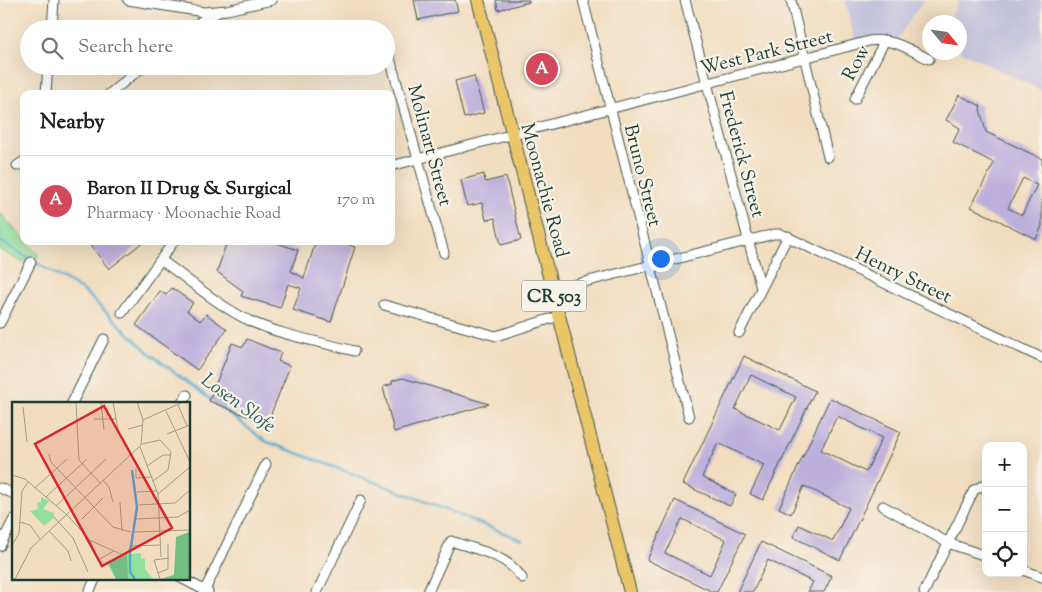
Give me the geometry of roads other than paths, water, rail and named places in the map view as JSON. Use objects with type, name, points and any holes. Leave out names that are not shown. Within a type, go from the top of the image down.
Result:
[{"type":"main road","name":"Moonachie Road","points":[[478,0],[630,592]]},
{"type":"street","points":[[53,20],[54,0]]},
{"type":"street","points":[[128,0],[204,12],[227,10],[272,0]]},
{"type":"street","name":"Bruno Street","points":[[583,0],[689,417]]},
{"type":"street","name":"Frederick Street","points":[[685,0],[762,288]]},
{"type":"street","points":[[791,0],[828,157]]},
{"type":"street","points":[[203,20],[227,10]]},
{"type":"street","name":"West Park Street","points":[[395,165],[869,41],[885,40],[894,42],[922,56]]},
{"type":"street","name":"Row","points":[[854,99],[885,40]]},
{"type":"street","points":[[46,90],[47,75]]},
{"type":"street","points":[[114,90],[133,75]]},
{"type":"street","name":"Molinart Street","points":[[394,75],[444,254]]},
{"type":"street","name":"Henry Street","points":[[553,290],[774,234],[788,236],[1042,358]]},
{"type":"street","points":[[738,333],[788,236]]},
{"type":"street","points":[[122,313],[171,245]]},
{"type":"street","points":[[160,260],[234,312],[250,321],[265,327],[354,351]]},
{"type":"street","points":[[0,323],[31,262]]},
{"type":"street","points":[[384,305],[496,336],[559,316]]},
{"type":"street","points":[[72,402],[104,339]]},
{"type":"street","points":[[184,580],[206,591],[266,464]]},
{"type":"street","points":[[924,592],[974,490],[982,486]]},
{"type":"street","points":[[0,488],[12,493]]},
{"type":"street","points":[[317,592],[361,500]]},
{"type":"street","points":[[883,506],[948,542],[982,555]]},
{"type":"street","points":[[0,546],[12,523]]},
{"type":"street","points":[[428,592],[451,541],[501,558],[510,563],[522,578]]},
{"type":"street","points":[[1027,571],[1042,577]]},
{"type":"street","points":[[89,592],[95,580]]},
{"type":"waterway","name":"Losen Slofe","points":[[0,241],[85,292],[148,352],[265,441],[522,540]]},
{"type":"place","name":"Baron II Drug & Surgical","points":[[542,69]]}]
